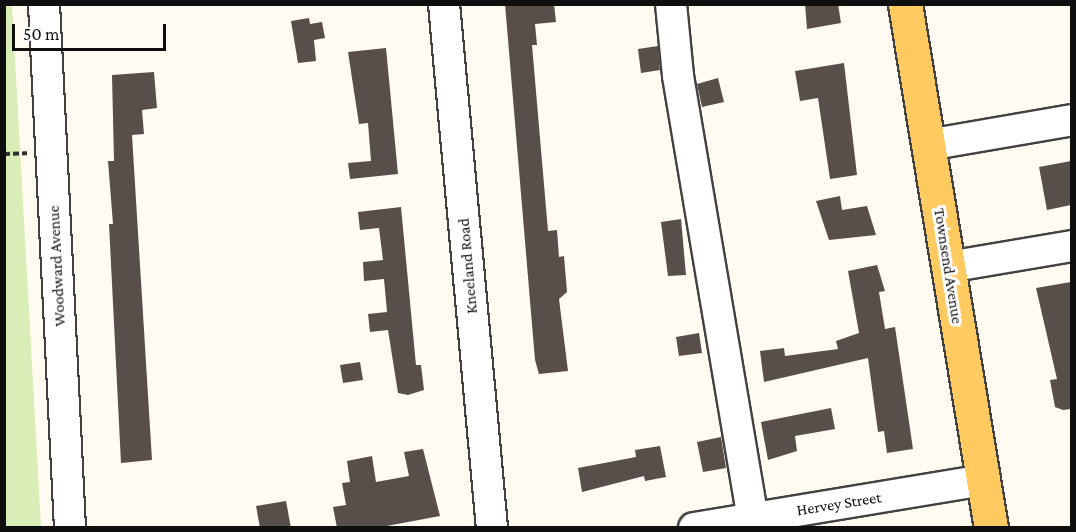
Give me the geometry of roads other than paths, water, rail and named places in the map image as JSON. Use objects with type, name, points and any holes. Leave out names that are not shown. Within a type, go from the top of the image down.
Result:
[{"type":"main road","name":"Townsend Avenue","points":[[905,4],[992,528]]},
{"type":"street","name":"Woodward Avenue","points":[[44,4],[70,528]]},
{"type":"street","name":"Kneeland Road","points":[[444,4],[492,528]]},
{"type":"street","points":[[671,4],[678,76],[753,518]]},
{"type":"street","points":[[928,145],[1071,120]]},
{"type":"street","points":[[948,267],[1071,246]]},
{"type":"street","name":"Hervey Street","points":[[694,528],[984,480]]}]
